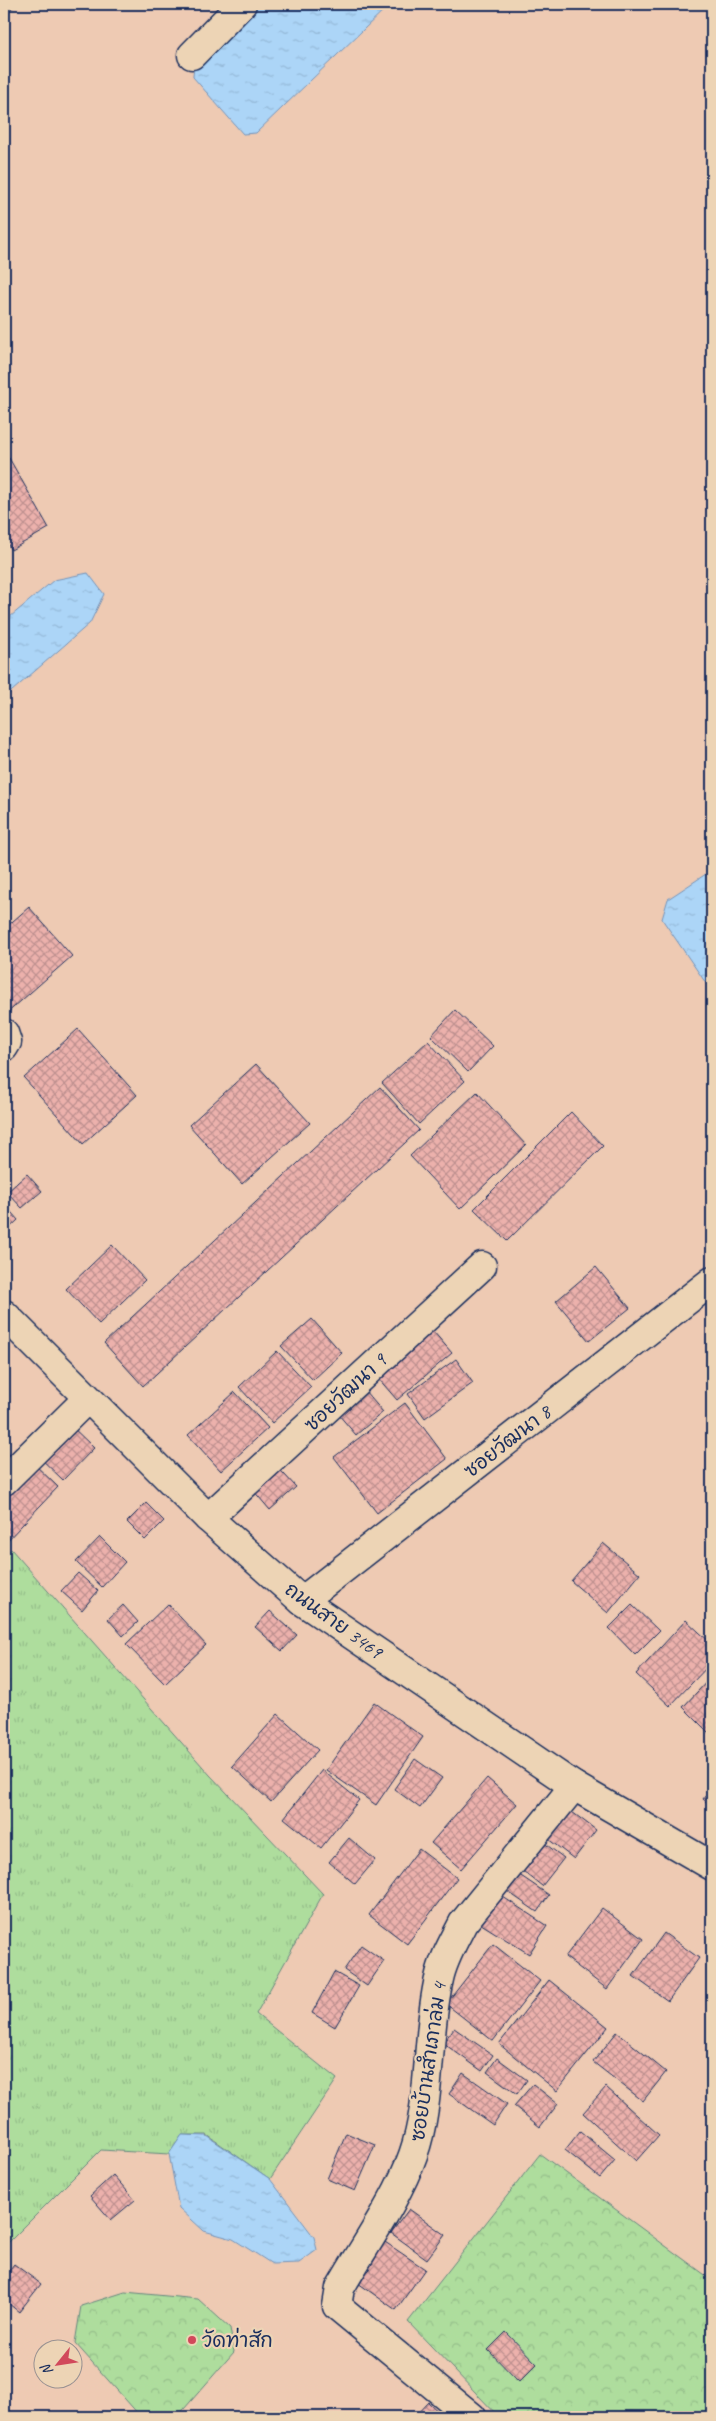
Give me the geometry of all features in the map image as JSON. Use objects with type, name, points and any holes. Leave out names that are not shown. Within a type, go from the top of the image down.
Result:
[{"type":"street","points":[[192,55],[242,4]]},
{"type":"street","points":[[4,1033],[7,1042],[4,1047]]},
{"type":"street","name":"ซอยวัฒนา 9","points":[[208,1518],[482,1266]]},
{"type":"street","name":"ซอยวัฒนา 8","points":[[302,1601],[712,1281]]},
{"type":"street","name":"ถนนสาย 3469","points":[[4,1314],[208,1518],[302,1601],[574,1786],[712,1866]]},
{"type":"street","points":[[4,1481],[87,1399]]},
{"type":"street","name":"ซอยบ้านสำเภาล่ม 4","points":[[472,2417],[337,2306],[340,2288],[400,2184],[414,2154],[421,2120],[439,1978],[450,1949],[463,1923],[574,1786]]},
{"type":"green space","points":[[11,1549],[210,1775],[323,1894],[256,2014],[337,2079],[270,2179],[207,2135],[182,2135],[169,2154],[101,2150],[4,2247],[4,1557]]},
{"type":"green space","points":[[540,2154],[712,2280],[712,2417],[499,2417],[408,2322]]},
{"type":"green space","points":[[125,2292],[198,2299],[230,2328],[234,2352],[177,2417],[141,2417],[82,2351],[82,2338],[76,2338],[81,2306]]},
{"type":"water","points":[[254,4],[390,4],[256,133],[243,134],[193,77],[194,63]]},
{"type":"water","points":[[88,573],[104,594],[90,623],[4,698],[4,622],[54,580]]},
{"type":"water","points":[[712,870],[712,992],[662,919],[668,899]]},
{"type":"water","points":[[182,2135],[207,2136],[270,2179],[314,2237],[317,2250],[299,2263],[272,2264],[233,2239],[204,2231],[179,2208],[169,2154]]},
{"type":"building","points":[[4,4],[17,4],[4,14]]},
{"type":"building","points":[[9,458],[49,528],[11,550],[4,538],[4,461]]},
{"type":"building","points":[[29,907],[72,956],[5,1015],[4,929]]},
{"type":"building","points":[[455,1010],[493,1046],[468,1072],[431,1036]]},
{"type":"building","points":[[78,1029],[137,1095],[83,1144],[24,1078]]},
{"type":"building","points":[[428,1041],[465,1081],[419,1124],[382,1083]]},
{"type":"building","points":[[256,1064],[310,1123],[242,1184],[189,1125]]},
{"type":"building","points":[[380,1087],[419,1130],[143,1386],[104,1343]]},
{"type":"building","points":[[477,1092],[526,1145],[460,1209],[410,1156]]},
{"type":"building","points":[[571,1112],[603,1146],[507,1241],[474,1209]]},
{"type":"building","points":[[27,1174],[42,1191],[22,1208],[7,1192]]},
{"type":"building","points":[[4,1204],[18,1220],[4,1233]]},
{"type":"building","points":[[112,1245],[145,1280],[99,1324],[66,1289]]},
{"type":"building","points":[[596,1267],[630,1308],[589,1341],[556,1301]]},
{"type":"building","points":[[312,1319],[342,1353],[313,1380],[281,1346]]},
{"type":"building","points":[[426,1323],[452,1353],[397,1400],[371,1370]]},
{"type":"building","points":[[277,1351],[311,1387],[272,1423],[239,1387]]},
{"type":"building","points":[[456,1359],[473,1383],[425,1418],[408,1394]]},
{"type":"building","points":[[358,1383],[383,1412],[356,1435],[332,1407]]},
{"type":"building","points":[[235,1392],[268,1428],[221,1471],[188,1435]]},
{"type":"building","points":[[405,1403],[447,1459],[377,1513],[334,1457]]},
{"type":"building","points":[[67,1422],[94,1448],[63,1480],[36,1454]]},
{"type":"building","points":[[30,1460],[58,1487],[4,1544],[4,1486]]},
{"type":"building","points":[[272,1461],[296,1487],[270,1510],[247,1483]]},
{"type":"building","points":[[146,1503],[164,1521],[145,1540],[127,1522]]},
{"type":"building","points":[[100,1537],[125,1562],[102,1587],[76,1562]]},
{"type":"building","points":[[603,1543],[640,1574],[608,1613],[571,1581]]},
{"type":"building","points":[[78,1573],[98,1591],[82,1610],[61,1591]]},
{"type":"building","points":[[168,1604],[206,1645],[165,1684],[126,1644]]},
{"type":"building","points":[[123,1605],[138,1622],[123,1636],[108,1619]]},
{"type":"building","points":[[632,1605],[659,1631],[635,1655],[609,1628]]},
{"type":"building","points":[[270,1611],[297,1635],[282,1651],[255,1627]]},
{"type":"building","points":[[686,1620],[712,1644],[712,1662],[670,1706],[636,1674]]},
{"type":"building","points":[[712,1676],[712,1736],[683,1707]]},
{"type":"building","points":[[374,1702],[423,1737],[376,1805],[326,1770]]},
{"type":"building","points":[[278,1714],[318,1750],[271,1802],[232,1766]]},
{"type":"building","points":[[415,1759],[442,1778],[420,1808],[394,1789]]},
{"type":"building","points":[[322,1770],[359,1800],[321,1848],[284,1818]]},
{"type":"building","points":[[487,1778],[517,1804],[461,1869],[431,1843]]},
{"type":"building","points":[[712,1787],[712,1807],[703,1799]]},
{"type":"building","points":[[560,1803],[596,1830],[574,1859],[539,1832]]},
{"type":"building","points":[[535,1836],[564,1858],[542,1886],[514,1864]]},
{"type":"building","points":[[349,1838],[375,1860],[355,1884],[329,1862]]},
{"type":"building","points":[[419,1849],[457,1878],[407,1944],[369,1915]]},
{"type":"building","points":[[515,1872],[549,1895],[537,1912],[504,1889]]},
{"type":"building","points":[[497,1893],[547,1926],[529,1954],[478,1922]]},
{"type":"building","points":[[602,1908],[643,1939],[607,1989],[565,1957]]},
{"type":"building","points":[[664,1933],[699,1958],[668,2001],[633,1976]]},
{"type":"building","points":[[493,1944],[540,1981],[493,2041],[446,2004]]},
{"type":"building","points":[[361,1945],[384,1961],[367,1986],[344,1970]]},
{"type":"building","points":[[334,1972],[359,1986],[335,2027],[312,2013]]},
{"type":"building","points":[[549,1980],[608,2027],[557,2091],[499,2044]]},
{"type":"building","points":[[454,2028],[493,2055],[482,2071],[443,2043]]},
{"type":"building","points":[[617,2032],[666,2072],[643,2101],[593,2062]]},
{"type":"building","points":[[497,2058],[527,2080],[517,2094],[487,2072]]},
{"type":"building","points":[[463,2073],[507,2104],[493,2125],[449,2094]]},
{"type":"building","points":[[533,2084],[558,2104],[540,2127],[514,2106]]},
{"type":"building","points":[[606,2087],[659,2135],[636,2161],[583,2113]]},
{"type":"building","points":[[580,2131],[615,2160],[600,2178],[565,2150]]},
{"type":"building","points":[[346,2133],[375,2145],[355,2191],[327,2179]]},
{"type":"building","points":[[113,2175],[135,2200],[111,2220],[90,2196]]},
{"type":"building","points":[[409,2209],[445,2235],[427,2259],[391,2233]]},
{"type":"building","points":[[385,2242],[425,2269],[396,2310],[358,2283]]},
{"type":"building","points":[[14,2264],[41,2284],[19,2312],[4,2300],[4,2277]]},
{"type":"building","points":[[506,2332],[537,2364],[519,2382],[488,2350]]},
{"type":"building","points":[[428,2402],[444,2417],[414,2417]]},
{"type":"place","name":"วัดท่าสัก","points":[[192,2340]]}]
